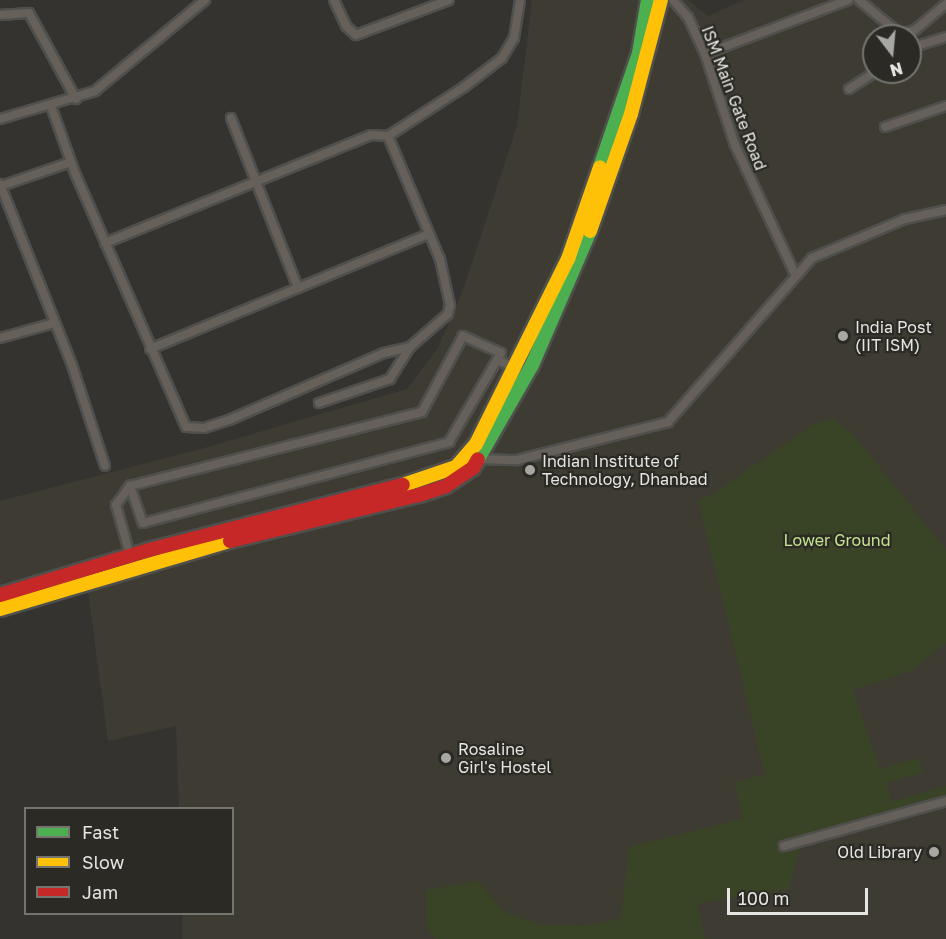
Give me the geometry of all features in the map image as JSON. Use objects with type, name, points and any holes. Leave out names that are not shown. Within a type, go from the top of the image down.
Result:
[{"type":"highway","points":[[0,595],[130,555],[386,491],[448,471],[476,444],[517,368],[560,277],[590,200],[639,53],[648,0]]},
{"type":"highway","points":[[0,609],[170,556],[419,495],[462,478],[480,459],[532,364],[597,216],[631,114],[661,0]]},
{"type":"street","points":[[0,119],[76,99],[111,80],[194,4],[205,0]]},
{"type":"street","points":[[334,0],[346,26],[356,35],[449,0]]},
{"type":"street","points":[[105,243],[255,180],[371,135],[388,136],[482,75],[502,57],[514,38],[520,0]]},
{"type":"street","name":"ISM Main Gate Road","points":[[673,0],[688,17],[705,54],[735,145],[795,274]]},
{"type":"street","points":[[705,54],[848,0]]},
{"type":"street","points":[[859,0],[900,34],[915,30],[946,4]]},
{"type":"street","points":[[0,15],[29,13],[76,99]]},
{"type":"street","points":[[922,44],[946,37]]},
{"type":"street","points":[[849,89],[862,80]]},
{"type":"street","points":[[51,106],[71,162],[180,420],[193,430],[229,420],[384,353],[410,347]]},
{"type":"street","points":[[885,127],[946,106]]},
{"type":"street","points":[[231,118],[298,288]]},
{"type":"street","points":[[319,403],[390,379],[410,347],[444,320],[450,305],[429,234],[388,136]]},
{"type":"street","points":[[71,162],[0,185],[4,209],[56,323],[105,465]]},
{"type":"street","points":[[480,459],[517,459],[668,422],[783,295],[795,274],[812,258],[845,241],[905,219],[946,210]]},
{"type":"street","points":[[150,349],[429,234]]},
{"type":"street","points":[[0,338],[56,323]]},
{"type":"street","points":[[130,486],[143,523],[449,442],[501,353],[463,336],[422,412],[130,486],[116,505],[130,555]]},
{"type":"street","points":[[497,360],[517,368]]},
{"type":"street","points":[[784,846],[946,801]]},
{"type":"shaded area","name":"Indian Institute of Technology, Dhanbad","points":[[532,0],[688,0],[708,16],[744,0],[946,0],[946,939],[182,939],[182,915],[234,915],[234,807],[179,807],[176,726],[108,741],[84,561],[0,586],[0,501],[201,449],[407,389],[438,348],[463,290],[517,126]]},
{"type":"green space","name":"Lower Ground","points":[[833,419],[852,433],[946,550],[946,643],[912,670],[853,690],[880,769],[919,758],[923,773],[886,783],[891,802],[946,786],[946,800],[801,844],[789,889],[697,904],[705,939],[435,939],[427,927],[426,890],[478,881],[504,912],[542,925],[585,926],[621,918],[629,847],[742,819],[735,783],[765,774],[698,500],[710,496],[814,424]]},
{"type":"traffic: fast","points":[[600,167],[639,53],[648,0]]},
{"type":"traffic: fast","points":[[478,459],[532,365],[590,231]]},
{"type":"traffic: slow","points":[[590,231],[631,114],[661,0]]},
{"type":"traffic: slow","points":[[403,485],[456,467],[476,444],[568,259],[600,167]]},
{"type":"traffic: slow","points":[[0,609],[230,541]]},
{"type":"traffic: jam","points":[[230,541],[419,495],[446,486],[473,468],[478,459]]},
{"type":"traffic: jam","points":[[0,595],[149,550],[403,485]]},
{"type":"place","name":"India Post (IIT ISM)","points":[[843,336]]},
{"type":"place","name":"Indian Institute of Technology, Dhanbad","points":[[530,470]]},
{"type":"place","name":"Rosaline Girl's Hostel","points":[[446,758]]},
{"type":"place","name":"Old Library","points":[[934,852]]}]
